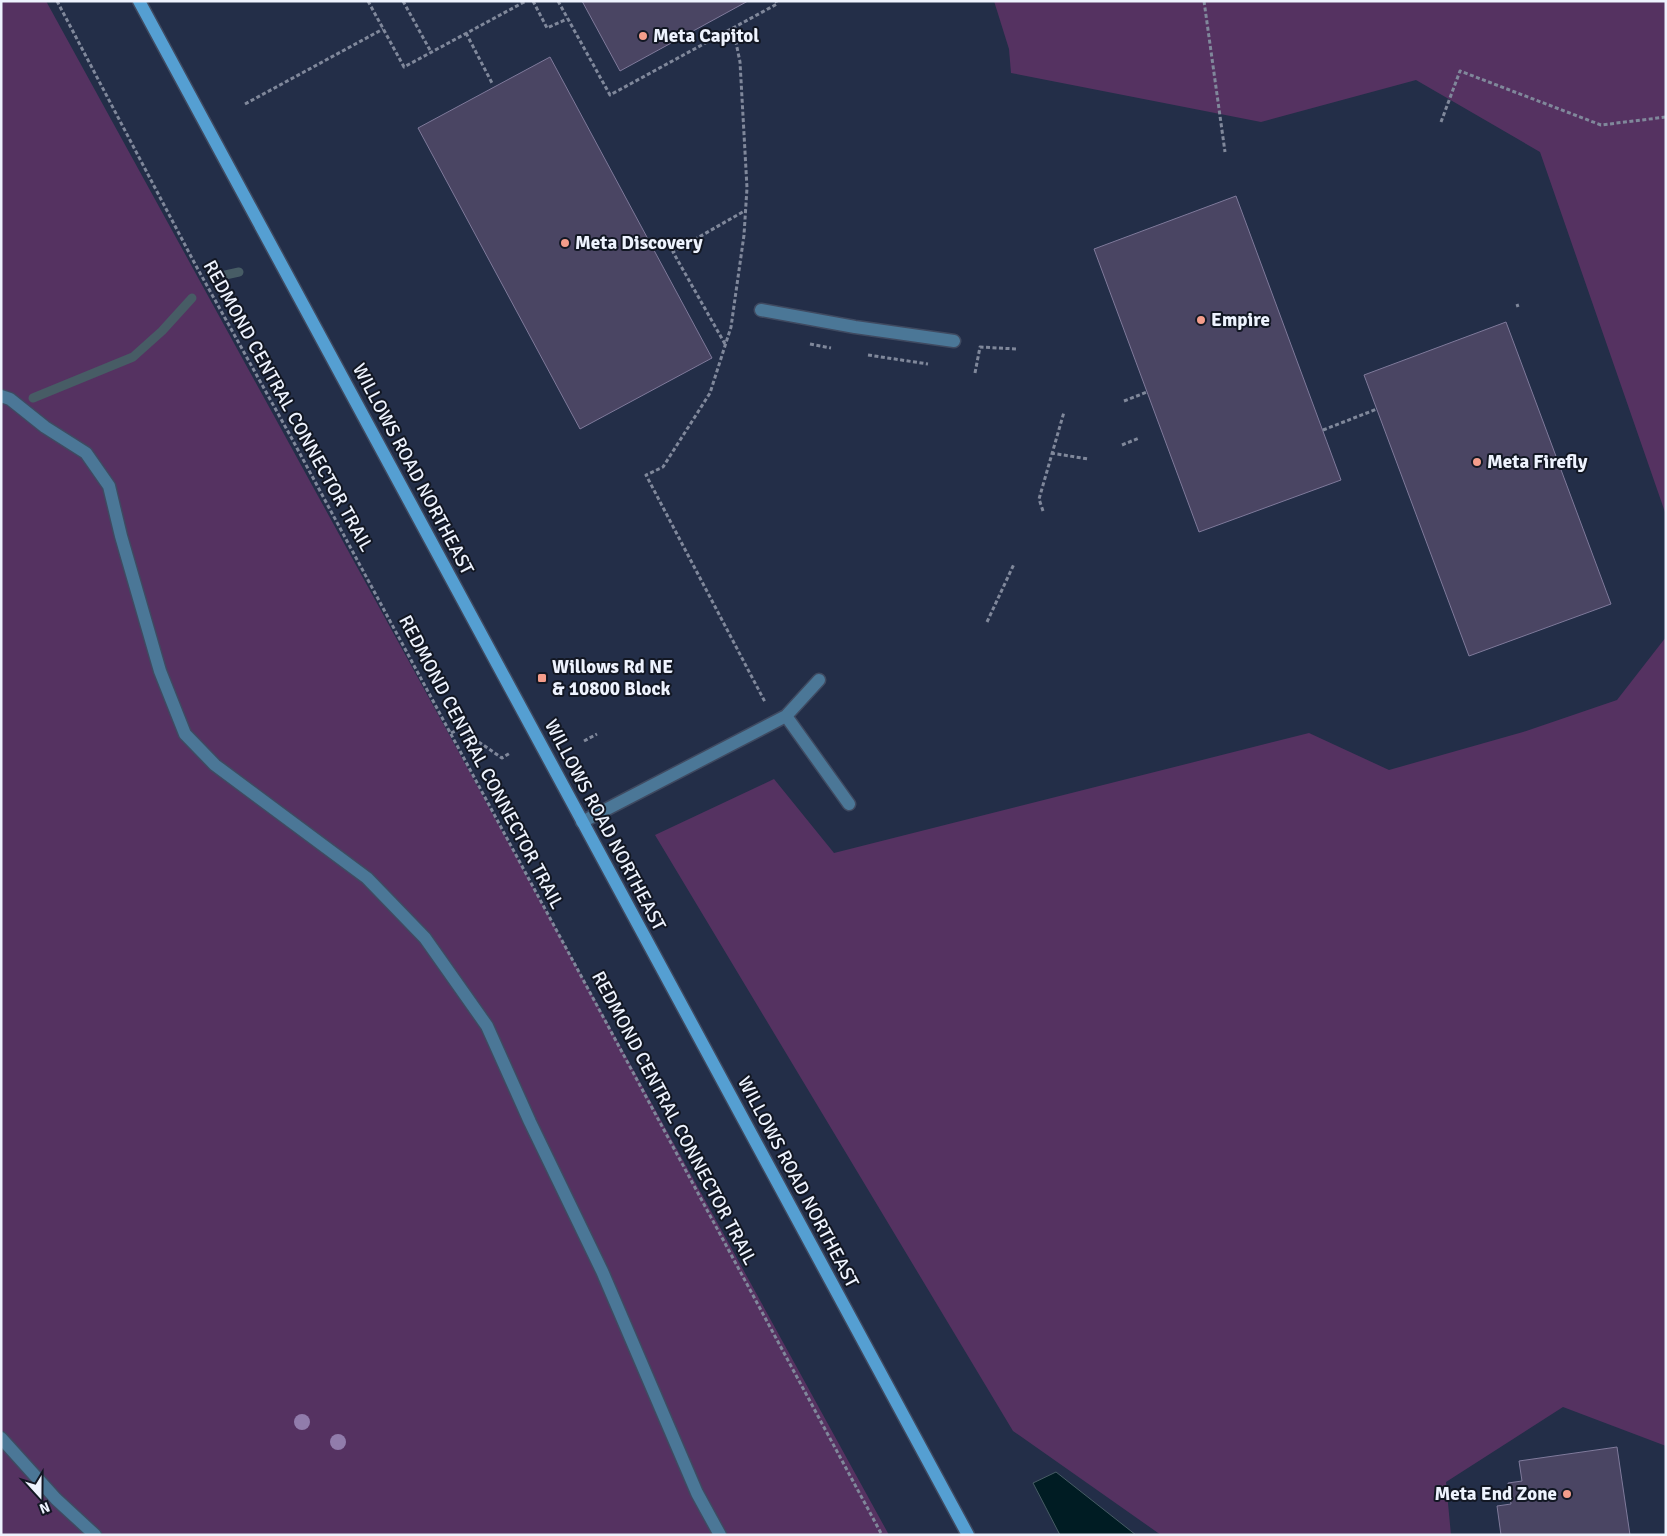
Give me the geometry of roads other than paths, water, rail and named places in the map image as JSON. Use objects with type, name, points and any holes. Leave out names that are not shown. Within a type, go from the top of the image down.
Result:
[{"type":"main road","name":"WILLOWS ROAD NORTHEAST","points":[[139,1],[968,1535]]},
{"type":"lane","points":[[761,310],[855,327],[954,341]]},
{"type":"lane","points":[[1,396],[10,399],[45,427],[86,452],[108,486],[160,671],[185,734],[215,765],[367,878],[425,938],[487,1026],[530,1122],[602,1271],[697,1493],[720,1535]]},
{"type":"lane","points":[[582,822],[786,716],[818,680]]},
{"type":"lane","points":[[786,716],[849,804]]},
{"type":"lane","points":[[1,1438],[56,1499],[95,1535]]},
{"type":"water","points":[[1056,1472],[1136,1535],[1060,1535],[1033,1483]]},
{"type":"waterway","points":[[216,277],[239,272]]},
{"type":"waterway","points":[[33,398],[133,357],[162,331],[192,298]]},
{"type":"place","name":"Meta Capitol","points":[[643,36]]},
{"type":"place","name":"Meta Discovery","points":[[565,243]]},
{"type":"place","name":"Empire","points":[[1201,320]]},
{"type":"place","name":"Meta Firefly","points":[[1477,462]]},
{"type":"place","name":"Willows Rd NE & 10800 Block","points":[[542,678]]},
{"type":"place","name":"Meta End Zone","points":[[1567,1494]]}]
